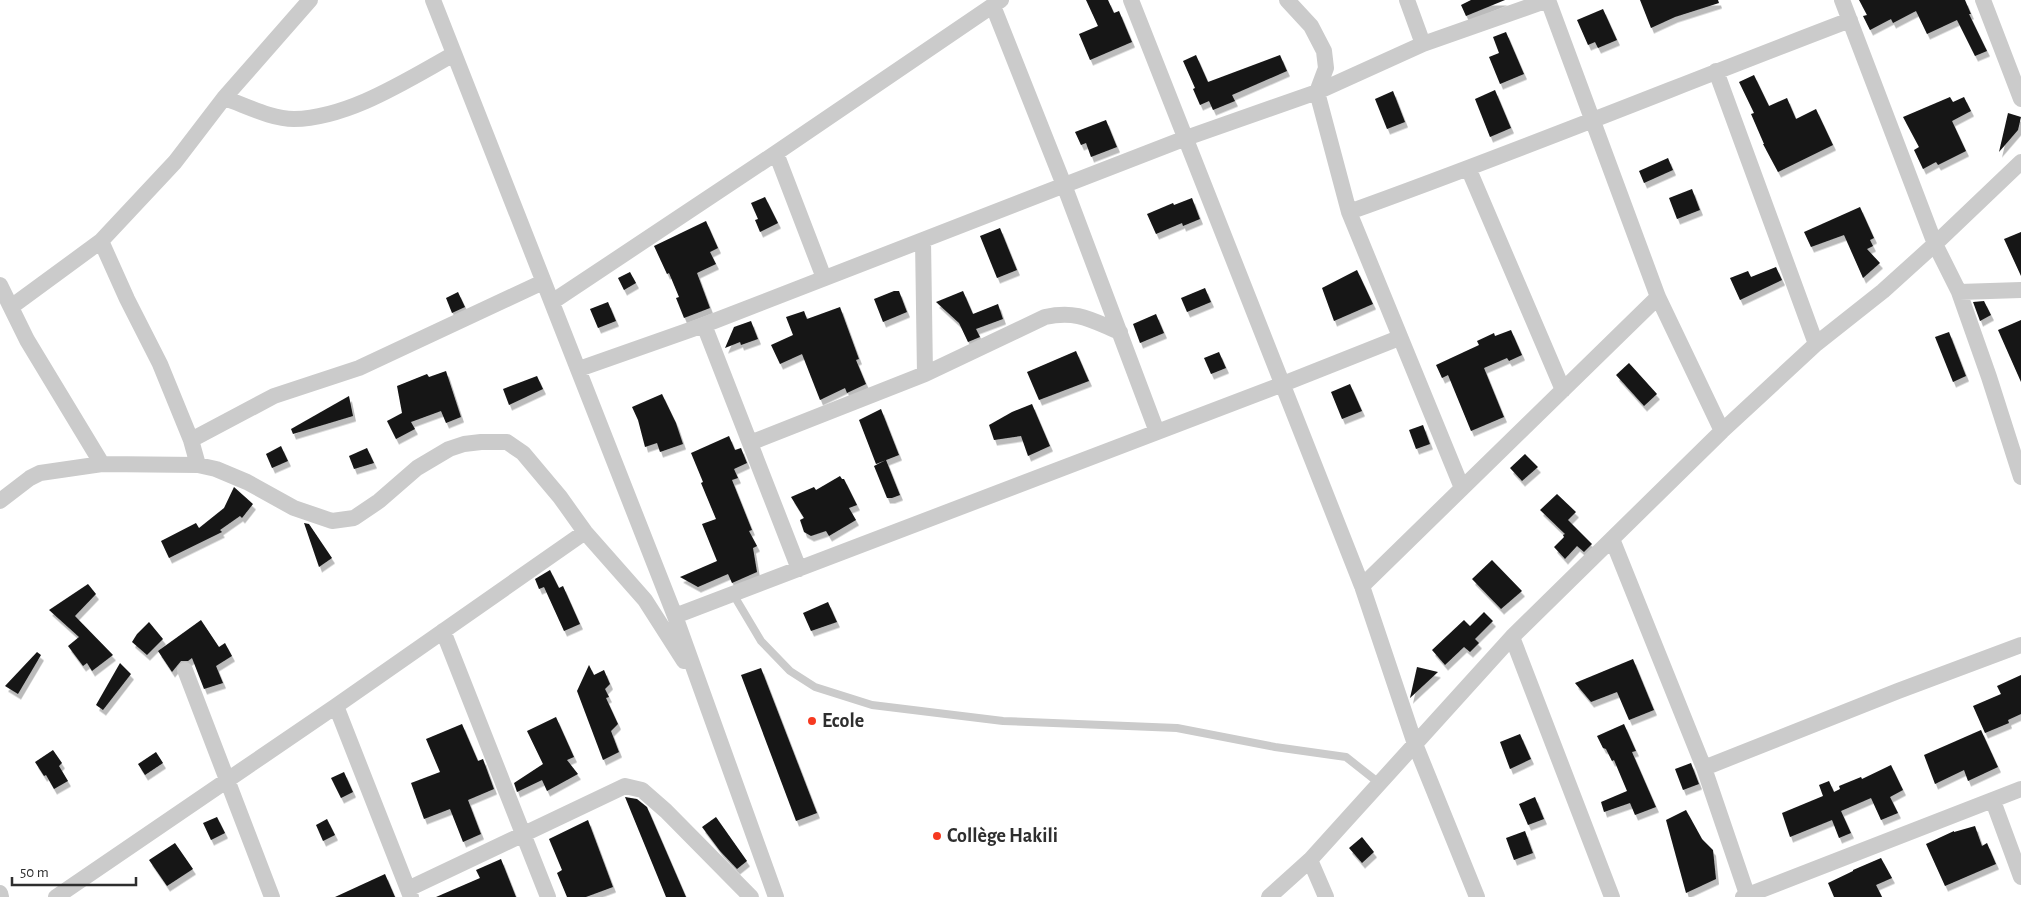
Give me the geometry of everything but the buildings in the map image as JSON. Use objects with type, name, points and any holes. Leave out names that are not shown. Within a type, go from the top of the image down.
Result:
[{"type":"street","points":[[11,307],[101,241],[175,162],[224,98],[310,0]]},
{"type":"street","points":[[433,0],[579,369],[674,616],[776,897]]},
{"type":"street","points":[[1131,0],[1362,586],[1415,744],[1478,897]]},
{"type":"street","points":[[1287,0],[1311,26],[1324,52],[1326,68],[1317,92],[1349,212],[1462,488]]},
{"type":"street","points":[[1407,0],[1423,44]]},
{"type":"street","points":[[579,369],[704,325],[1186,138],[1317,92],[1423,44],[1548,0],[1658,297],[1722,431]]},
{"type":"street","points":[[1842,0],[1935,244],[1959,292],[2021,477]]},
{"type":"street","points":[[1983,0],[2021,99]]},
{"type":"street","points":[[552,302],[997,3],[1157,432]]},
{"type":"street","points":[[1349,212],[1469,170],[1716,71],[1850,20]]},
{"type":"street","points":[[224,98],[274,115],[294,119],[336,112],[380,95],[454,54]]},
{"type":"street","points":[[1716,71],[1816,344]]},
{"type":"street","points":[[776,153],[824,278]]},
{"type":"street","points":[[1269,897],[1310,860],[1512,637],[1722,431],[1816,344],[1882,291],[1935,244],[2021,162]]},
{"type":"street","points":[[1469,170],[1564,390]]},
{"type":"street","points":[[923,240],[926,374]]},
{"type":"street","points":[[101,241],[127,299],[160,364],[191,440],[198,465]]},
{"type":"street","points":[[191,440],[274,396],[359,368],[543,282]]},
{"type":"street","points":[[0,285],[27,340],[102,464]]},
{"type":"street","points":[[1959,292],[2021,290]]},
{"type":"street","points":[[1362,586],[1658,297]]},
{"type":"street","points":[[750,443],[926,374],[1045,317],[1060,314],[1080,316],[1120,332]]},
{"type":"street","points":[[704,325],[799,569]]},
{"type":"street","points":[[674,616],[1399,338]]},
{"type":"street","points":[[0,501],[30,478],[40,473],[102,464],[198,465],[216,469],[247,482],[294,508],[332,521],[354,518],[379,501],[417,468],[449,449],[464,444],[480,442],[507,442],[523,453],[560,497],[585,532],[645,600],[700,686]]},
{"type":"street","points":[[56,897],[336,706],[585,532]]},
{"type":"street","points":[[1612,539],[1704,768],[1746,896],[1993,801],[2021,788]]},
{"type":"street","points":[[443,632],[548,897]]},
{"type":"street","points":[[1512,637],[1612,897]]},
{"type":"street","points":[[1704,768],[1898,691],[2021,645]]},
{"type":"street","points":[[185,670],[272,897]]},
{"type":"street","points":[[336,706],[410,893],[524,834],[625,786],[642,790],[666,810],[751,897]]},
{"type":"street","points":[[1993,801],[2021,877]]},
{"type":"street","points":[[1310,860],[1326,897]]},
{"type":"street","points":[[0,893],[1,897]]},
{"type":"lane","points":[[733,594],[762,641],[790,671],[814,687],[872,704],[1003,721],[1178,728],[1276,747],[1346,757],[1379,783]]},
{"type":"place","name":"Ecole","points":[[812,721]]},
{"type":"place","name":"Collège Hakili","points":[[937,836]]}]
